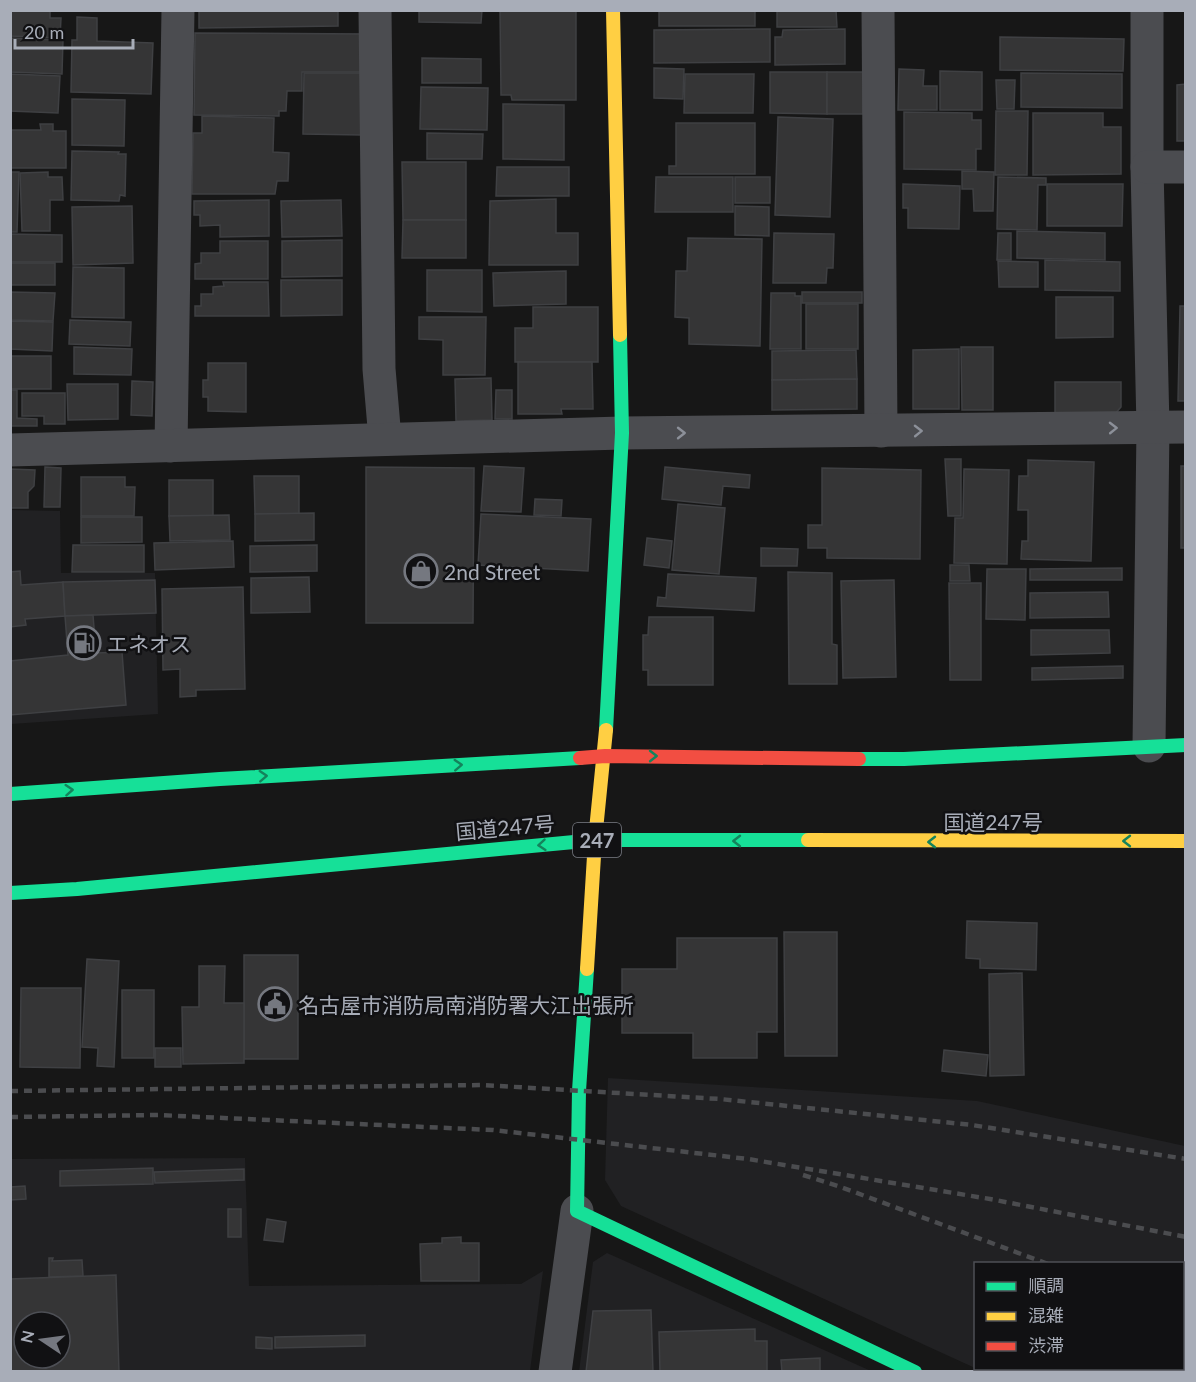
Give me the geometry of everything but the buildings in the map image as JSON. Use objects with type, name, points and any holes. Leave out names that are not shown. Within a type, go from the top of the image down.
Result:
[{"type":"main road","points":[[614,10],[622,433],[605,756],[595,840],[579,1091],[577,1211],[915,1371]]},
{"type":"main road","points":[[10,794],[605,756],[904,759],[1185,745]]},
{"type":"main road","name":"国道247号","points":[[10,893],[77,890],[346,862],[595,840],[1185,841]]},
{"type":"street","points":[[171,446],[178,10]]},
{"type":"street","points":[[375,10],[379,369],[386,439]]},
{"type":"street","points":[[878,10],[881,432]]},
{"type":"street","points":[[1147,10],[1147,167],[1153,427],[1149,746]]},
{"type":"street","points":[[1147,167],[1185,167]]},
{"type":"street","points":[[10,450],[622,433],[1185,427]]},
{"type":"street","points":[[555,1371],[577,1211]]},
{"type":"shaded area","name":"エネオス","points":[[11,510],[60,511],[61,573],[155,573],[158,714],[11,724]]},
{"type":"shaded area","points":[[608,1078],[977,1101],[1185,1146],[1185,1371],[984,1372],[980,1370],[1184,1370],[1184,1262],[974,1262],[974,1368],[621,1206],[605,1180]]},
{"type":"shaded area","points":[[245,1158],[249,1286],[521,1284],[543,1271],[530,1371],[11,1371],[10,1159]]},
{"type":"shaded area","points":[[607,1253],[871,1371],[579,1372],[593,1262]]},
{"type":"railway","points":[[10,1091],[482,1085],[720,1099],[972,1125],[1186,1159]]},
{"type":"railway","points":[[10,1117],[158,1115],[493,1130],[748,1159],[990,1199],[1186,1237]]},
{"type":"railway","points":[[803,1175],[1043,1262]]},
{"type":"traffic: fast","points":[[606,730],[622,433],[620,335]]},
{"type":"traffic: fast","points":[[859,759],[904,759],[1186,745]]},
{"type":"traffic: fast","points":[[10,794],[580,758]]},
{"type":"traffic: fast","points":[[10,893],[77,889],[595,840],[808,840]]},
{"type":"traffic: fast","points":[[587,969],[579,1091],[577,1211],[915,1372]]},
{"type":"traffic: slow","points":[[613,10],[620,335]]},
{"type":"traffic: slow","points":[[587,969],[595,840],[606,730]]},
{"type":"traffic: slow","points":[[808,840],[1186,841]]},
{"type":"traffic: jam","points":[[580,758],[605,756],[859,759]]},
{"type":"place","name":"2nd Street","points":[[421,571]]},
{"type":"place","name":"エネオス","points":[[84,643]]},
{"type":"place","name":"名古屋市消防局南消防署大江出張所","points":[[275,1004]]}]
